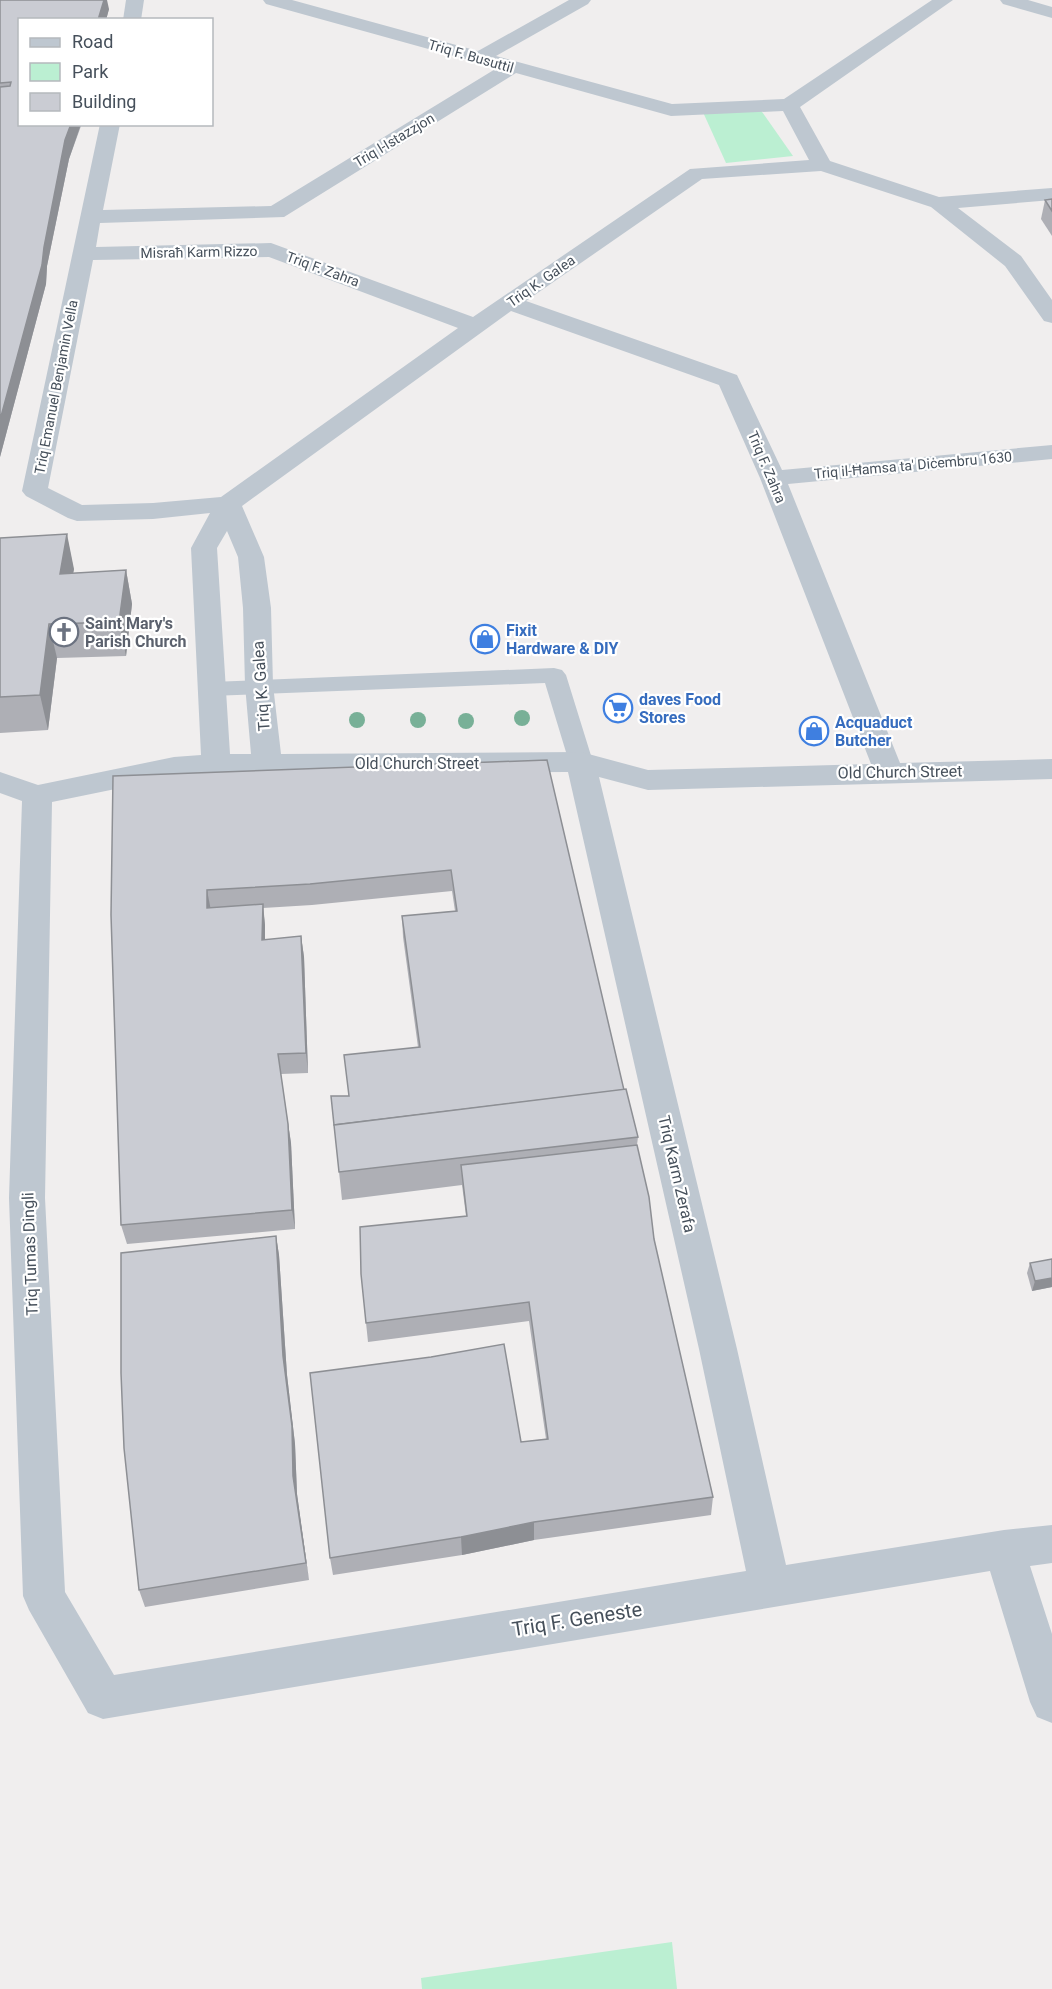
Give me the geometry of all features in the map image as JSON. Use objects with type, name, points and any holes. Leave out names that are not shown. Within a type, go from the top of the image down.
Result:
[{"type":"street","points":[[132,18],[135,0]]},
{"type":"street","name":"Triq F. Busuttil","points":[[272,0],[670,111],[789,105]]},
{"type":"street","points":[[479,58],[582,0]]},
{"type":"street","points":[[944,0],[789,105],[822,165],[938,202],[1014,261],[1052,316]]},
{"type":"street","points":[[1009,0],[1048,9]]},
{"type":"street","name":"Triq l-Istazzjon","points":[[276,212],[512,68]]},
{"type":"street","name":"Triq Emanuel Benjamin Vella","points":[[110,126],[35,490],[77,513],[153,511],[228,504]]},
{"type":"street","name":"Triq K. Galea","points":[[190,538],[228,504],[475,326],[698,172],[822,165]]},
{"type":"street","points":[[938,202],[1052,194]]},
{"type":"street","points":[[91,217],[276,212]]},
{"type":"street","name":"Misraħ Karm Rizzo","points":[[82,254],[271,250],[276,212]]},
{"type":"street","name":"Triq F. Zahra","points":[[271,250],[475,326]]},
{"type":"street","name":"Triq F. Zahra","points":[[509,303],[729,380],[773,478],[889,772]]},
{"type":"street","name":"Triq il-Ħamsa ta' Diċembru 1630","points":[[773,478],[1052,452]]},
{"type":"street","name":"Triq K. Galea","points":[[228,504],[251,558],[257,608],[259,685],[267,765]]},
{"type":"street","points":[[153,511],[190,538],[211,688],[216,764]]},
{"type":"street","name":"Old Church Street","points":[[37,795],[174,766],[216,764],[581,762],[648,780],[1052,769]]},
{"type":"street","name":"Triq Karm Zerafa","points":[[581,762],[718,1349],[770,1587]]},
{"type":"street","points":[[0,782],[37,795]]},
{"type":"street","name":"Triq Tumas Dingli","points":[[37,795],[14,1204],[44,1596],[103,1698]]},
{"type":"street","name":"Triq F. Geneste","points":[[103,1698],[1004,1549],[1052,1544]]},
{"type":"street","points":[[1004,1549],[1052,1702]]},
{"type":"lane","points":[[211,688],[554,675],[581,762]]},
{"type":"green space","points":[[760,109],[793,156],[726,163],[702,110]]},
{"type":"green space","points":[[672,1942],[677,1989],[422,1989],[421,1978]]},
{"type":"building","points":[[0,0],[104,0],[99,18],[18,18],[18,126],[70,126],[65,140],[42,265],[0,420],[0,87],[10,86],[11,82],[0,83]]},
{"type":"building","points":[[1052,199],[1052,211],[1045,200]]},
{"type":"building","points":[[67,534],[60,574],[126,570],[119,622],[49,624],[40,695],[0,697],[0,538]]},
{"type":"building","points":[[547,760],[624,1090],[334,1125],[331,1096],[349,1096],[344,1055],[420,1047],[402,916],[457,911],[451,870],[310,884],[207,890],[207,908],[263,904],[262,940],[301,936],[306,1053],[278,1054],[288,1124],[292,1210],[121,1225],[111,915],[113,776]]},
{"type":"building","points":[[626,1089],[638,1137],[339,1172],[334,1125]]},
{"type":"building","points":[[637,1145],[649,1197],[654,1239],[713,1497],[534,1522],[461,1537],[330,1558],[310,1373],[431,1357],[504,1344],[521,1442],[548,1439],[529,1302],[366,1323],[361,1274],[360,1227],[467,1216],[461,1165]]},
{"type":"building","points":[[276,1236],[283,1356],[292,1426],[293,1476],[306,1563],[139,1590],[124,1448],[121,1373],[121,1253]]},
{"type":"building","points":[[1052,1259],[1052,1278],[1035,1281],[1030,1263]]},
{"type":"place","name":"Saint Mary's Parish Church","points":[[64,632]]},
{"type":"place","name":"Fixit Hardware & DIY","points":[[485,639]]},
{"type":"place","name":"daves Food Stores","points":[[618,708]]},
{"type":"place","name":"Acquaduct Butcher","points":[[814,731]]}]
